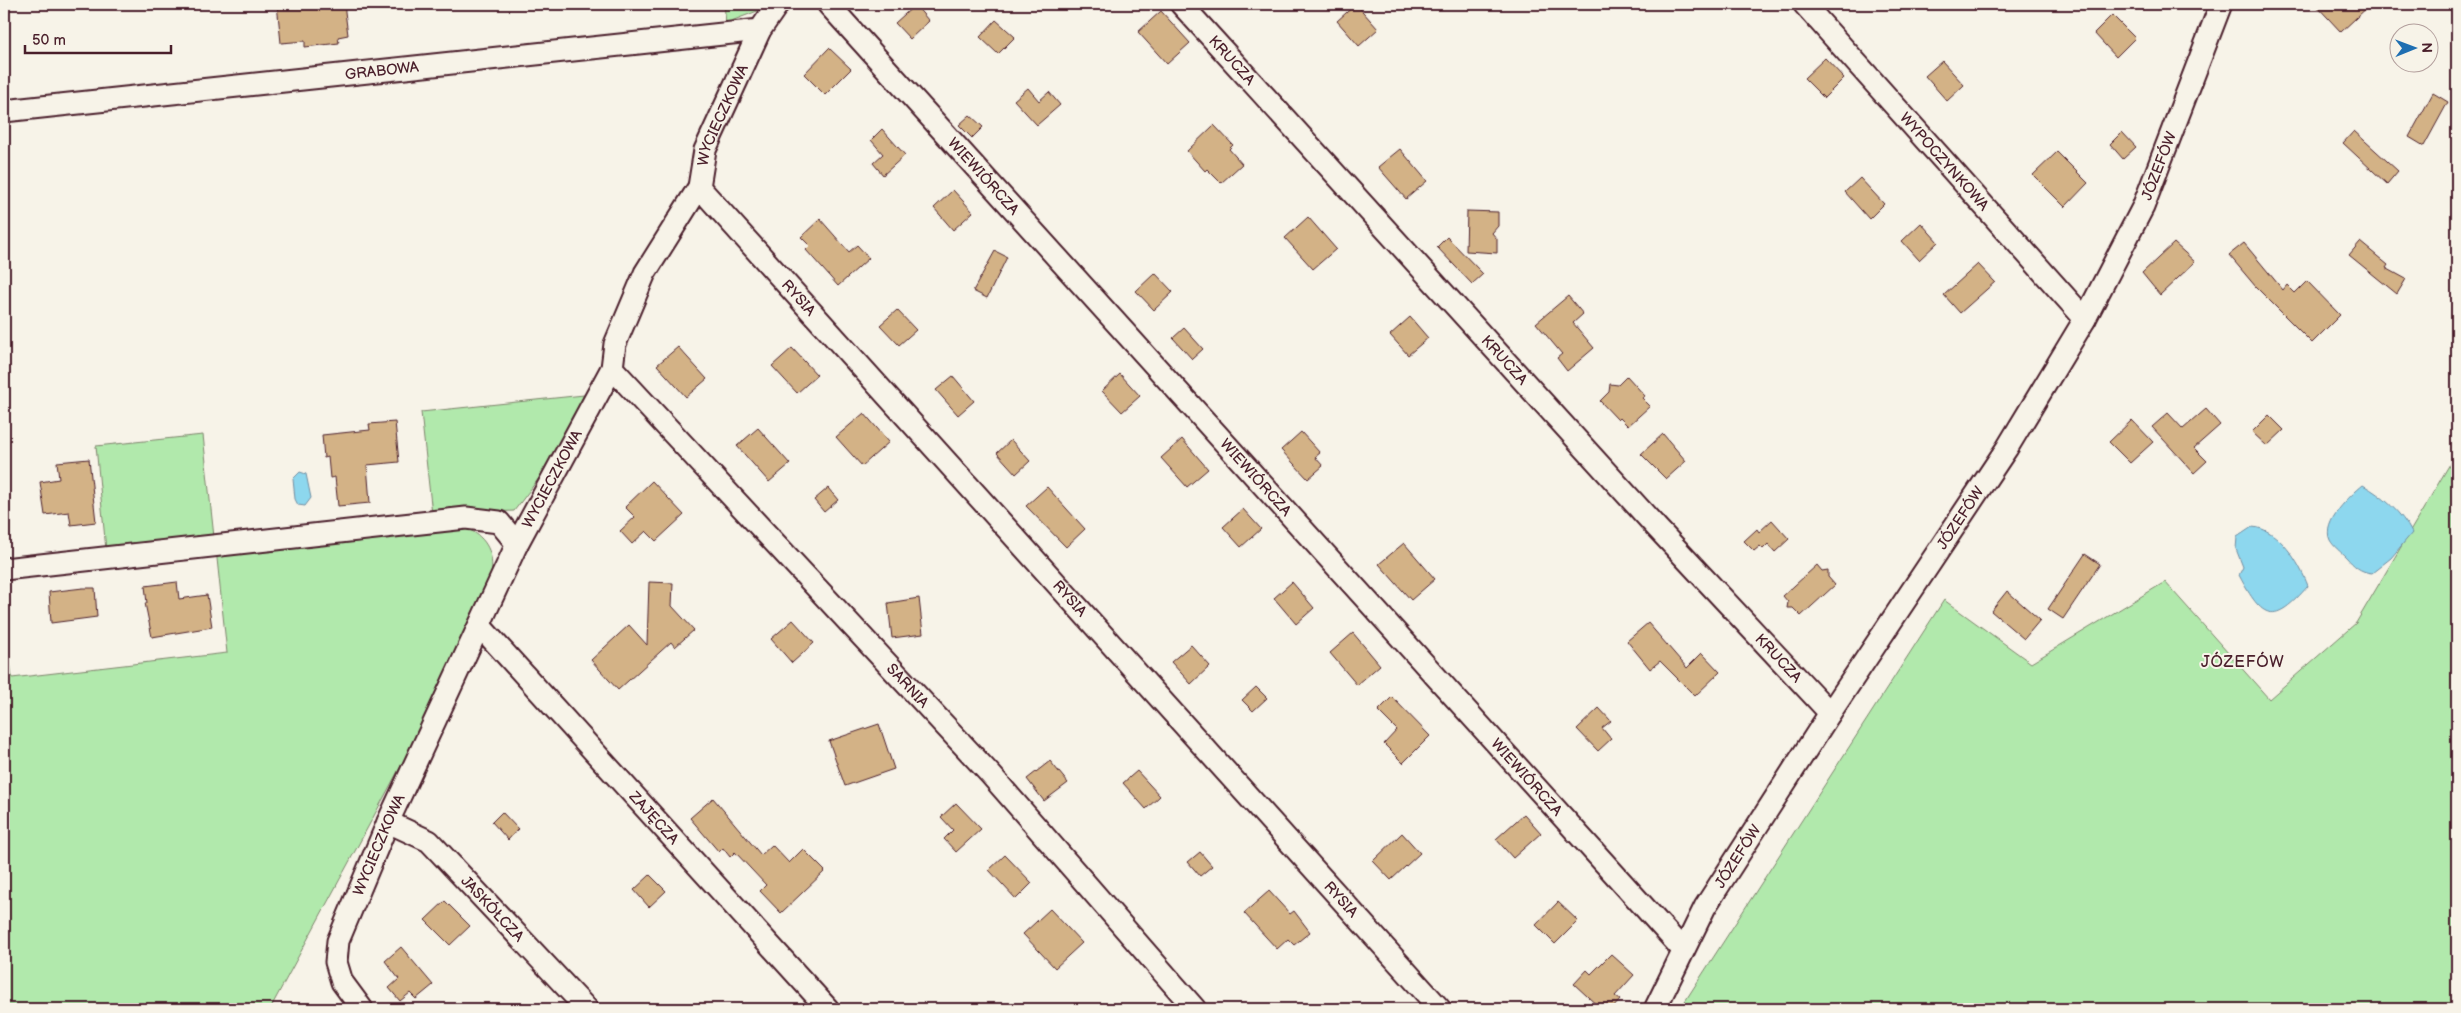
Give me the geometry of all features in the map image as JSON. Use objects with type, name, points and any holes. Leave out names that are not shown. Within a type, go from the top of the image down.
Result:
[{"type":"street","name":"WYCIECZKOWA","points":[[362,1009],[342,982],[336,962],[338,941],[388,822],[517,544],[612,368],[616,344],[645,273],[699,187],[705,150],[760,30],[778,4]]},
{"type":"street","name":"WIEWIÓRCZA","points":[[828,4],[1683,950]]},
{"type":"street","name":"KRUCZA","points":[[1181,4],[1658,529],[1830,713]]},
{"type":"street","name":"WYPOCZYNKOWA","points":[[1804,4],[2085,319]]},
{"type":"street","name":"JÓZEFÓW","points":[[1656,1009],[1683,950],[1706,907],[1830,713],[2007,448],[2085,319],[2143,207],[2221,4]]},
{"type":"street","name":"GRABOWA","points":[[4,111],[760,30]]},
{"type":"street","name":"RYSIA","points":[[699,187],[1440,1009]]},
{"type":"street","name":"SARNIA","points":[[612,368],[991,775],[1195,1009]]},
{"type":"street","points":[[4,569],[466,518],[499,522],[517,544]]},
{"type":"street","name":"ZAJĘCZA","points":[[480,626],[828,1009]]},
{"type":"street","name":"JASKÓŁCZA","points":[[388,822],[429,841],[587,1009]]},
{"type":"green space","points":[[724,4],[767,4],[760,10],[726,23]]},
{"type":"green space","points":[[584,395],[558,453],[514,511],[432,514],[421,412]]},
{"type":"green space","points":[[203,435],[214,537],[106,550],[96,446]]},
{"type":"green space","points":[[2457,452],[2457,1009],[1680,1009],[1944,600],[2031,663],[2165,582],[2269,699],[2356,623]]},
{"type":"green space","points":[[466,528],[480,537],[488,548],[491,560],[489,588],[474,630],[270,1009],[4,1009],[4,609],[12,678],[227,653],[216,549]]},
{"type":"water","points":[[300,472],[306,474],[311,498],[305,506],[298,505],[295,499],[293,479]]},
{"type":"water","points":[[2363,485],[2378,494],[2391,506],[2412,533],[2391,558],[2372,573],[2361,570],[2352,563],[2333,544],[2328,533],[2333,517]]},
{"type":"water","points":[[2252,527],[2262,529],[2279,540],[2294,558],[2308,586],[2296,599],[2278,612],[2262,609],[2255,602],[2239,575],[2243,567],[2236,549],[2237,537]]},
{"type":"building","points":[[277,4],[344,4],[348,35],[338,37],[339,43],[305,47],[305,41],[281,43]]},
{"type":"building","points":[[1356,4],[1378,29],[1359,46],[1337,21]]},
{"type":"building","points":[[2315,4],[2371,4],[2341,32]]},
{"type":"building","points":[[915,5],[929,21],[910,39],[895,23]]},
{"type":"building","points":[[1161,11],[1190,43],[1167,64],[1138,32]]},
{"type":"building","points":[[2112,15],[2135,38],[2116,57],[2094,33]]},
{"type":"building","points":[[996,20],[1015,37],[998,54],[980,37]]},
{"type":"building","points":[[829,48],[851,69],[825,95],[804,74]]},
{"type":"building","points":[[1825,58],[1844,78],[1824,98],[1804,78]]},
{"type":"building","points":[[1942,61],[1964,85],[1947,101],[1925,76]]},
{"type":"building","points":[[1028,88],[1039,101],[1049,92],[1060,105],[1037,125],[1014,100]]},
{"type":"building","points":[[2433,93],[2448,102],[2424,146],[2409,137]]},
{"type":"building","points":[[970,115],[983,127],[972,138],[959,125]]},
{"type":"building","points":[[1214,125],[1233,145],[1229,149],[1242,164],[1221,183],[1207,169],[1205,171],[1187,151]]},
{"type":"building","points":[[882,129],[905,155],[883,175],[873,163],[883,154],[871,140]]},
{"type":"building","points":[[2354,131],[2398,171],[2387,184],[2343,143]]},
{"type":"building","points":[[2122,132],[2136,147],[2123,159],[2110,144]]},
{"type":"building","points":[[1400,149],[1427,181],[1406,199],[1378,167]]},
{"type":"building","points":[[2057,152],[2088,183],[2065,207],[2033,175]]},
{"type":"building","points":[[1860,178],[1884,204],[1869,219],[1845,192]]},
{"type":"building","points":[[953,190],[973,212],[953,230],[934,208]]},
{"type":"building","points":[[1467,211],[1498,212],[1498,226],[1492,233],[1497,239],[1497,253],[1466,251]]},
{"type":"building","points":[[1308,217],[1336,249],[1313,269],[1285,238]]},
{"type":"building","points":[[820,219],[849,252],[857,245],[869,258],[838,286],[806,250],[810,246],[801,237]]},
{"type":"building","points":[[1921,223],[1938,242],[1919,260],[1902,241]]},
{"type":"building","points":[[1447,237],[1483,274],[1472,284],[1437,247]]},
{"type":"building","points":[[2360,242],[2388,265],[2386,268],[2406,279],[2397,294],[2349,255]]},
{"type":"building","points":[[2174,243],[2195,262],[2160,295],[2142,273]]},
{"type":"building","points":[[2244,243],[2283,290],[2287,285],[2295,293],[2307,281],[2340,315],[2312,343],[2256,287],[2229,255]]},
{"type":"building","points":[[995,251],[1007,257],[987,298],[973,291]]},
{"type":"building","points":[[1978,264],[1995,282],[1960,313],[1944,295]]},
{"type":"building","points":[[1155,273],[1173,292],[1154,310],[1136,291]]},
{"type":"building","points":[[1568,296],[1583,314],[1573,323],[1594,348],[1567,371],[1557,358],[1562,354],[1536,323]]},
{"type":"building","points":[[897,310],[916,330],[899,345],[880,325]]},
{"type":"building","points":[[1410,317],[1428,338],[1408,355],[1390,335]]},
{"type":"building","points":[[1184,328],[1203,349],[1192,359],[1173,338]]},
{"type":"building","points":[[678,347],[707,379],[686,397],[657,365]]},
{"type":"building","points":[[792,348],[817,375],[797,393],[772,366]]},
{"type":"building","points":[[1120,374],[1140,396],[1122,412],[1102,391]]},
{"type":"building","points":[[953,376],[974,401],[958,415],[936,390]]},
{"type":"building","points":[[1627,376],[1645,396],[1642,398],[1650,406],[1628,426],[1620,418],[1618,420],[1600,401],[1609,392],[1610,384],[1618,385]]},
{"type":"building","points":[[2206,409],[2220,425],[2194,448],[2207,461],[2194,473],[2152,427],[2168,413],[2183,429]]},
{"type":"building","points":[[864,413],[889,442],[862,466],[836,437]]},
{"type":"building","points":[[2269,415],[2284,430],[2267,446],[2252,432]]},
{"type":"building","points":[[2132,420],[2153,442],[2130,463],[2109,442]]},
{"type":"building","points":[[395,422],[399,462],[367,465],[370,503],[338,506],[335,477],[330,478],[328,457],[324,458],[322,435],[370,430],[369,424]]},
{"type":"building","points":[[758,428],[790,464],[769,482],[737,446]]},
{"type":"building","points":[[1301,432],[1320,453],[1315,457],[1323,466],[1308,479],[1281,450]]},
{"type":"building","points":[[1663,434],[1686,461],[1666,479],[1641,454]]},
{"type":"building","points":[[1182,439],[1208,469],[1187,487],[1161,458]]},
{"type":"building","points":[[1011,440],[1030,461],[1016,474],[997,453]]},
{"type":"building","points":[[89,459],[96,522],[71,525],[69,512],[45,515],[40,482],[59,479],[57,462]]},
{"type":"building","points":[[652,481],[684,515],[656,541],[646,531],[632,544],[620,531],[635,517],[625,507]]},
{"type":"building","points":[[1047,487],[1085,529],[1066,547],[1026,506]]},
{"type":"building","points":[[828,488],[838,500],[824,512],[814,500]]},
{"type":"building","points":[[1243,509],[1261,529],[1241,547],[1223,527]]},
{"type":"building","points":[[1772,520],[1789,539],[1775,552],[1768,544],[1763,549],[1760,546],[1754,551],[1744,541],[1757,529],[1759,532]]},
{"type":"building","points":[[1404,543],[1435,579],[1411,600],[1379,564]]},
{"type":"building","points":[[2085,554],[2100,564],[2063,619],[2048,609]]},
{"type":"building","points":[[1817,565],[1822,571],[1828,570],[1828,577],[1835,585],[1801,616],[1793,608],[1787,608],[1788,602],[1783,596]]},
{"type":"building","points":[[177,582],[179,599],[207,595],[212,627],[152,637],[145,603],[147,603],[145,586]]},
{"type":"building","points":[[649,582],[673,583],[672,606],[694,630],[675,647],[671,642],[618,690],[591,660],[629,625],[647,645]]},
{"type":"building","points":[[1292,582],[1314,608],[1296,624],[1274,598]]},
{"type":"building","points":[[95,588],[97,617],[51,623],[49,592]]},
{"type":"building","points":[[2007,591],[2040,620],[2024,639],[1991,611]]},
{"type":"building","points":[[919,598],[923,634],[892,638],[888,603]]},
{"type":"building","points":[[793,620],[814,643],[792,663],[771,639]]},
{"type":"building","points":[[1648,623],[1687,668],[1702,653],[1720,672],[1695,696],[1660,661],[1650,669],[1627,641]]},
{"type":"building","points":[[1353,633],[1380,665],[1357,685],[1330,653]]},
{"type":"building","points":[[1191,645],[1210,666],[1191,684],[1171,662]]},
{"type":"building","points":[[1256,687],[1267,698],[1253,711],[1242,700]]},
{"type":"building","points":[[1392,697],[1430,736],[1403,763],[1384,744],[1397,730],[1378,711]]},
{"type":"building","points":[[1599,708],[1611,721],[1602,728],[1611,739],[1598,751],[1577,729]]},
{"type":"building","points":[[879,724],[894,769],[845,786],[829,741]]},
{"type":"building","points":[[1050,761],[1068,783],[1044,801],[1027,779]]},
{"type":"building","points":[[1137,771],[1160,796],[1146,809],[1123,783]]},
{"type":"building","points":[[713,798],[761,855],[772,845],[789,863],[803,849],[825,871],[781,913],[760,891],[766,885],[735,852],[730,857],[723,848],[719,852],[690,818]]},
{"type":"building","points":[[956,803],[981,829],[956,852],[944,839],[953,830],[941,817]]},
{"type":"building","points":[[502,812],[518,829],[508,840],[492,822]]},
{"type":"building","points":[[1524,814],[1541,833],[1513,858],[1496,839]]},
{"type":"building","points":[[1402,833],[1420,853],[1391,880],[1373,861]]},
{"type":"building","points":[[1200,852],[1212,866],[1200,876],[1188,862]]},
{"type":"building","points":[[1005,855],[1032,883],[1016,899],[989,870]]},
{"type":"building","points":[[650,875],[666,891],[649,907],[634,890]]},
{"type":"building","points":[[1269,891],[1290,914],[1294,911],[1310,932],[1294,945],[1288,939],[1277,949],[1244,913]]},
{"type":"building","points":[[445,901],[470,926],[450,945],[425,920]]},
{"type":"building","points":[[1558,902],[1578,921],[1555,944],[1536,925]]},
{"type":"building","points":[[1050,909],[1082,943],[1055,968],[1023,934]]},
{"type":"building","points":[[401,947],[433,985],[416,999],[410,993],[400,1001],[389,988],[399,979],[385,961]]},
{"type":"building","points":[[1611,954],[1634,975],[1615,996],[1620,1000],[1612,1009],[1601,1009],[1574,984],[1587,970],[1591,974]]},
{"type":"district","name":"JÓZEFÓW","points":[[2243,661]]}]
